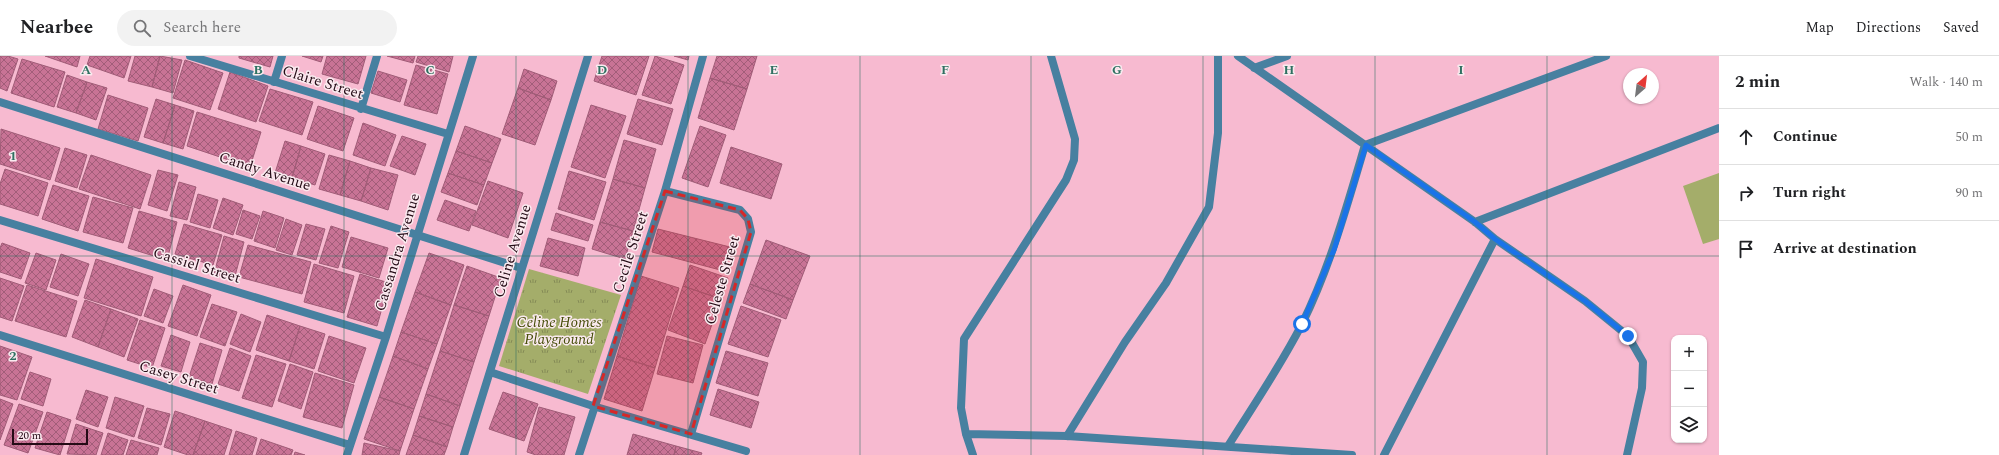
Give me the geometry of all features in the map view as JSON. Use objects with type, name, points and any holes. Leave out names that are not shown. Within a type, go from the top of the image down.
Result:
[{"type":"street","name":"Claire Street","points":[[190,56],[361,109],[448,134]]},
{"type":"street","points":[[274,82],[282,56]]},
{"type":"street","points":[[361,109],[377,56]]},
{"type":"street","name":"Cassandra Avenue","points":[[347,455],[386,337],[473,56]]},
{"type":"street","name":"Celine Avenue","points":[[464,455],[588,56]]},
{"type":"street","name":"Cecile Street","points":[[579,455],[593,406],[665,191],[703,56]]},
{"type":"street","points":[[974,455],[966,434],[961,408],[964,339],[1066,180],[1074,160],[1075,139],[1051,56]]},
{"type":"street","points":[[1067,436],[1124,342],[1166,283],[1209,207],[1218,133],[1218,56]]},
{"type":"street","points":[[1238,56],[1475,222],[1495,239],[1585,301],[1628,336],[1644,362],[1642,388],[1627,455]]},
{"type":"street","points":[[1254,68],[1287,56]]},
{"type":"street","points":[[1366,145],[1606,56]]},
{"type":"street","name":"Candy Avenue","points":[[0,102],[522,268]]},
{"type":"street","points":[[1475,222],[1719,128]]},
{"type":"street","points":[[1228,446],[1269,382],[1302,324],[1334,250],[1366,145]]},
{"type":"street","name":"Celeste Street","points":[[665,191],[740,210],[748,220],[751,232],[691,434]]},
{"type":"street","name":"Cassiel Street","points":[[0,220],[386,337]]},
{"type":"street","points":[[1384,455],[1495,239]]},
{"type":"street","name":"Casey Street","points":[[0,335],[350,445]]},
{"type":"street","points":[[490,372],[593,406],[746,451]]},
{"type":"street","points":[[966,434],[1067,436],[1352,455]]},
{"type":"highlighted area","points":[[665,191],[740,210],[748,219],[751,232],[691,434],[593,406]]},
{"type":"green space","points":[[1719,173],[1719,239],[1703,244],[1683,186]]},
{"type":"green space","name":"Celine Homes Playground","points":[[529,269],[621,295],[588,394],[499,366]]},
{"type":"building","points":[[0,56],[8,56],[18,59],[7,91],[0,88]]},
{"type":"building","points":[[45,56],[80,56],[77,67]]},
{"type":"building","points":[[90,56],[131,56],[124,78],[87,65]]},
{"type":"building","points":[[135,56],[160,56],[152,87],[128,81]]},
{"type":"building","points":[[160,56],[182,60],[173,93],[152,87]]},
{"type":"building","points":[[239,56],[273,56],[270,67],[239,58]]},
{"type":"building","points":[[302,56],[323,56],[321,62]]},
{"type":"building","points":[[327,56],[366,56],[358,84],[322,74]]},
{"type":"building","points":[[387,56],[415,56],[413,63]]},
{"type":"building","points":[[418,56],[453,56],[449,72],[416,62]]},
{"type":"building","points":[[602,56],[649,56],[636,95],[594,81]]},
{"type":"building","points":[[655,56],[684,65],[671,104],[642,95]]},
{"type":"building","points":[[674,56],[689,56],[688,60]]},
{"type":"building","points":[[717,56],[757,56],[747,89],[710,78]]},
{"type":"building","points":[[22,59],[65,72],[54,107],[11,93]]},
{"type":"building","points":[[185,60],[223,73],[210,110],[173,98]]},
{"type":"building","points":[[416,65],[448,74],[437,114],[404,105]]},
{"type":"building","points":[[524,69],[557,81],[551,100],[518,88]]},
{"type":"building","points":[[378,71],[407,80],[400,102],[371,93]]},
{"type":"building","points":[[230,72],[268,86],[256,122],[218,109]]},
{"type":"building","points":[[67,75],[87,82],[76,113],[57,107]]},
{"type":"building","points":[[710,78],[747,89],[734,130],[698,118]]},
{"type":"building","points":[[87,82],[107,88],[96,120],[76,113]]},
{"type":"building","points":[[518,88],[551,100],[535,145],[502,134]]},
{"type":"building","points":[[270,89],[313,102],[302,135],[259,121]]},
{"type":"building","points":[[108,95],[148,108],[138,141],[98,129]]},
{"type":"building","points":[[156,99],[175,105],[163,143],[144,137]]},
{"type":"building","points":[[638,99],[673,109],[662,145],[627,134]]},
{"type":"building","points":[[175,105],[194,111],[183,149],[163,143]]},
{"type":"building","points":[[591,105],[626,116],[605,178],[571,167]]},
{"type":"building","points":[[318,106],[354,118],[343,151],[307,139]]},
{"type":"building","points":[[197,112],[261,132],[250,167],[187,146]]},
{"type":"building","points":[[363,123],[396,135],[385,166],[353,155]]},
{"type":"building","points":[[465,126],[501,139],[492,163],[456,151]]},
{"type":"building","points":[[700,126],[726,135],[708,187],[682,178]]},
{"type":"building","points":[[1,129],[60,148],[50,180],[0,164]]},
{"type":"building","points":[[402,136],[426,144],[415,175],[390,166]]},
{"type":"building","points":[[624,140],[656,149],[645,188],[613,179]]},
{"type":"building","points":[[285,141],[301,146],[292,178],[275,173]]},
{"type":"building","points":[[301,146],[325,154],[315,185],[292,178]]},
{"type":"building","points":[[731,147],[782,164],[771,199],[720,183]]},
{"type":"building","points":[[65,148],[87,155],[77,188],[55,181]]},
{"type":"building","points":[[456,151],[492,163],[484,185],[448,173]]},
{"type":"building","points":[[91,155],[151,175],[140,209],[79,189]]},
{"type":"building","points":[[329,155],[350,161],[340,195],[319,189]]},
{"type":"building","points":[[350,161],[371,168],[361,201],[340,195]]},
{"type":"building","points":[[371,168],[398,175],[388,210],[361,201]]},
{"type":"building","points":[[5,169],[48,183],[38,216],[0,204],[0,184]]},
{"type":"building","points":[[158,170],[178,175],[167,211],[148,205]]},
{"type":"building","points":[[569,171],[606,182],[594,220],[558,209]]},
{"type":"building","points":[[448,173],[484,185],[477,205],[441,192]]},
{"type":"building","points":[[613,179],[645,188],[633,231],[600,222]]},
{"type":"building","points":[[488,181],[523,193],[508,238],[472,225]]},
{"type":"building","points":[[179,182],[196,187],[187,220],[170,216]]},
{"type":"building","points":[[53,185],[89,196],[78,231],[42,219]]},
{"type":"building","points":[[198,194],[218,200],[210,228],[190,222]]},
{"type":"building","points":[[93,197],[133,208],[123,243],[83,232]]},
{"type":"building","points":[[223,198],[243,205],[233,235],[213,228]]},
{"type":"building","points":[[445,200],[476,211],[469,231],[437,220]]},
{"type":"building","points":[[243,210],[260,216],[252,239],[236,234]]},
{"type":"building","points":[[139,211],[177,222],[167,260],[128,248]]},
{"type":"building","points":[[263,211],[284,218],[275,248],[254,241]]},
{"type":"building","points":[[556,213],[593,225],[588,241],[551,230]]},
{"type":"building","points":[[286,219],[302,225],[292,255],[276,250]]},
{"type":"building","points":[[600,222],[633,231],[625,259],[592,249]]},
{"type":"building","points":[[184,224],[222,235],[213,265],[175,254]]},
{"type":"building","points":[[306,224],[325,229],[316,260],[297,255]]},
{"type":"building","points":[[331,226],[349,232],[338,268],[319,263]]},
{"type":"building","points":[[658,229],[730,247],[724,271],[652,252]]},
{"type":"building","points":[[224,236],[244,242],[234,280],[214,274]]},
{"type":"building","points":[[351,237],[388,248],[379,278],[342,267]]},
{"type":"building","points":[[548,238],[585,248],[578,276],[540,266]]},
{"type":"building","points":[[766,240],[810,256],[793,300],[750,284]]},
{"type":"building","points":[[2,243],[30,253],[21,279],[0,272],[0,248]]},
{"type":"building","points":[[248,245],[311,262],[302,294],[239,277]]},
{"type":"building","points":[[36,253],[56,260],[46,290],[25,283]]},
{"type":"building","points":[[429,253],[464,265],[451,305],[415,292]]},
{"type":"building","points":[[61,254],[89,264],[78,296],[50,287]]},
{"type":"building","points":[[96,259],[153,277],[141,316],[84,298]]},
{"type":"building","points":[[314,264],[354,276],[344,313],[304,302]]},
{"type":"building","points":[[690,265],[728,278],[721,299],[683,286]]},
{"type":"building","points":[[467,266],[501,278],[489,316],[454,305]]},
{"type":"building","points":[[360,274],[389,283],[377,326],[347,317]]},
{"type":"building","points":[[641,276],[679,288],[655,368],[617,356]]},
{"type":"building","points":[[0,278],[24,286],[12,321],[0,317]]},
{"type":"building","points":[[750,284],[793,300],[786,319],[743,303]]},
{"type":"building","points":[[27,285],[77,301],[66,337],[15,321]]},
{"type":"building","points":[[183,285],[211,295],[197,336],[168,326]]},
{"type":"building","points":[[683,286],[721,299],[705,344],[668,330]]},
{"type":"building","points":[[154,289],[173,296],[163,323],[144,316]]},
{"type":"building","points":[[415,292],[451,305],[437,344],[401,332]]},
{"type":"building","points":[[85,300],[111,309],[98,347],[72,337]]},
{"type":"building","points":[[212,304],[237,312],[225,346],[200,337]]},
{"type":"building","points":[[454,305],[489,316],[474,362],[440,351]]},
{"type":"building","points":[[741,306],[781,320],[768,357],[728,344]]},
{"type":"building","points":[[111,309],[138,319],[124,357],[98,347]]},
{"type":"building","points":[[241,314],[261,322],[250,352],[230,344]]},
{"type":"building","points":[[267,315],[300,326],[289,361],[256,350]]},
{"type":"building","points":[[140,320],[165,328],[152,368],[127,360]]},
{"type":"building","points":[[300,326],[325,334],[314,369],[289,361]]},
{"type":"building","points":[[401,332],[437,344],[428,369],[393,356]]},
{"type":"building","points":[[171,335],[190,342],[181,372],[161,366]]},
{"type":"building","points":[[329,336],[366,348],[354,383],[318,371]]},
{"type":"building","points":[[667,336],[703,345],[693,383],[657,374]]},
{"type":"building","points":[[200,343],[222,350],[212,384],[189,377]]},
{"type":"building","points":[[0,346],[32,357],[17,400],[0,395]]},
{"type":"building","points":[[230,348],[251,356],[239,391],[218,384]]},
{"type":"building","points":[[440,351],[474,362],[460,406],[426,394]]},
{"type":"building","points":[[726,351],[768,363],[758,396],[716,383]]},
{"type":"building","points":[[256,355],[286,364],[272,407],[242,398]]},
{"type":"building","points":[[393,356],[428,369],[414,409],[379,397]]},
{"type":"building","points":[[617,356],[655,368],[642,411],[604,399]]},
{"type":"building","points":[[290,364],[313,372],[301,409],[278,401]]},
{"type":"building","points":[[30,372],[51,379],[43,406],[21,399]]},
{"type":"building","points":[[315,373],[354,385],[342,428],[303,417]]},
{"type":"building","points":[[718,389],[759,402],[751,428],[710,415]]},
{"type":"building","points":[[86,390],[108,397],[98,427],[76,419]]},
{"type":"building","points":[[503,392],[538,404],[524,441],[489,429]]},
{"type":"building","points":[[426,394],[460,406],[453,427],[419,416]]},
{"type":"building","points":[[115,397],[144,406],[134,437],[106,428]]},
{"type":"building","points":[[379,397],[414,409],[400,451],[364,439]]},
{"type":"building","points":[[0,399],[13,404],[0,440]]},
{"type":"building","points":[[19,404],[43,412],[28,453],[4,445]]},
{"type":"building","points":[[539,407],[575,417],[564,455],[536,455],[527,452]]},
{"type":"building","points":[[147,408],[170,414],[161,445],[138,438]]},
{"type":"building","points":[[175,411],[205,421],[193,455],[188,455],[164,447]]},
{"type":"building","points":[[47,412],[71,420],[60,455],[35,448]]},
{"type":"building","points":[[419,416],[453,427],[447,447],[413,435]]},
{"type":"building","points":[[205,421],[232,430],[224,455],[193,455]]},
{"type":"building","points":[[76,424],[103,433],[96,455],[67,454]]},
{"type":"building","points":[[236,431],[257,438],[252,455],[229,455]]},
{"type":"building","points":[[108,433],[128,440],[123,455],[101,455]]},
{"type":"building","points":[[633,434],[676,446],[674,455],[627,455]]},
{"type":"building","points":[[413,435],[447,447],[444,455],[406,455]]},
{"type":"building","points":[[261,439],[293,450],[291,455],[256,455]]},
{"type":"building","points":[[131,440],[159,448],[157,455],[126,455]]},
{"type":"building","points":[[364,443],[400,451],[399,455],[362,455]]},
{"type":"building","points":[[676,446],[702,453],[701,455],[674,455]]},
{"type":"building","points":[[295,452],[305,455],[294,455]]},
{"type":"route","points":[[1302,324],[1334,250],[1366,145],[1475,222],[1495,239],[1585,301],[1628,336]]}]
